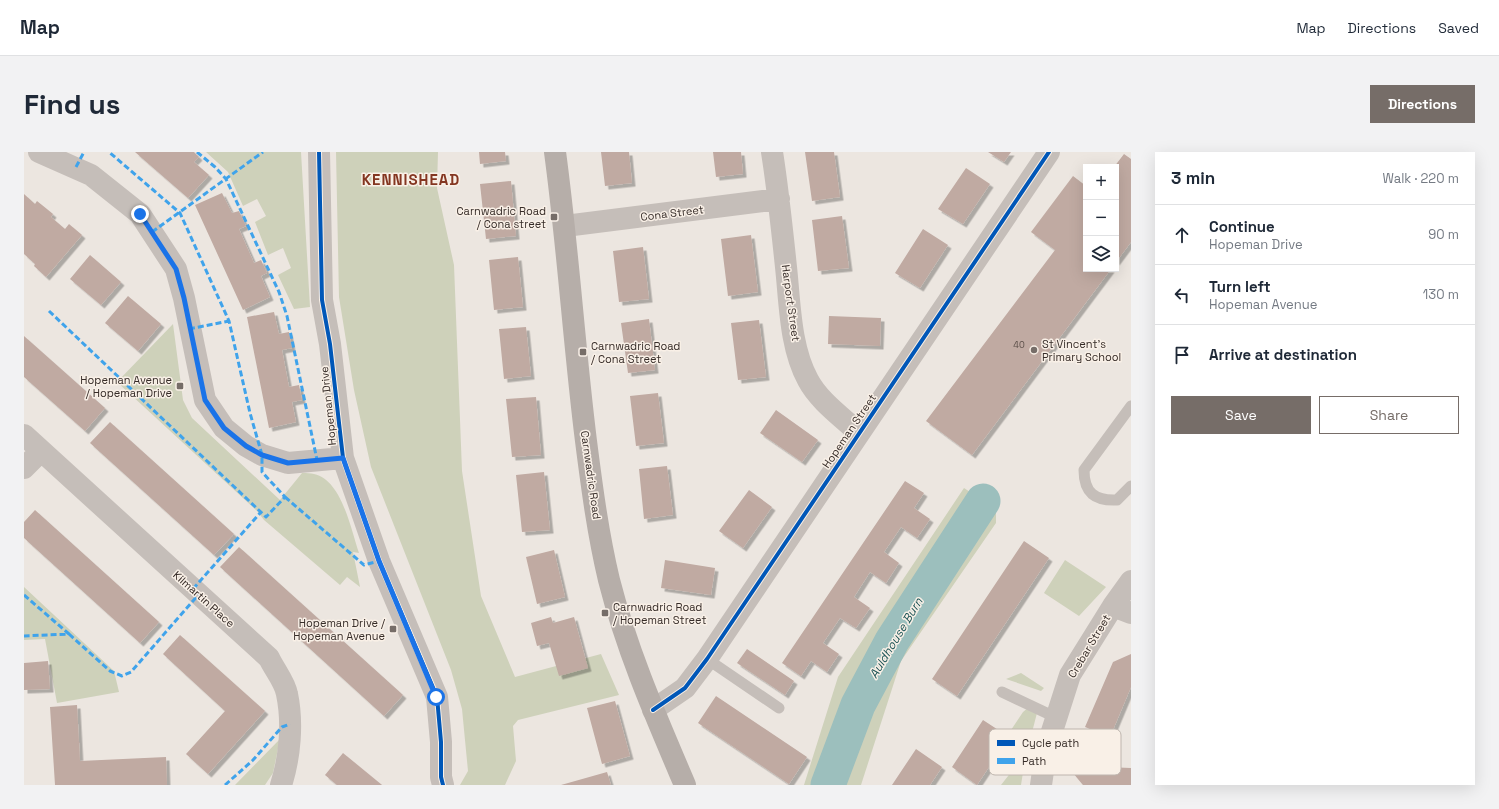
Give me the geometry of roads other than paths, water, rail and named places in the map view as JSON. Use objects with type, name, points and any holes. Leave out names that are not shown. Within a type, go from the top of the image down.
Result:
[{"type":"street","points":[[39,152],[91,175],[140,214],[176,269],[184,298],[205,400],[224,428],[246,446],[262,455],[288,463],[343,458]]},
{"type":"street","name":"Hopeman Drive","points":[[319,152],[322,300],[330,344],[343,458],[379,561],[436,697],[441,742],[441,777],[443,785]]},
{"type":"street","name":"Carnwadric Road","points":[[555,152],[565,226],[578,382],[594,507],[609,580],[634,662],[685,785]]},
{"type":"street","name":"Harport Street","points":[[772,152],[779,199],[791,319],[799,360],[809,382],[825,401],[859,433]]},
{"type":"street","name":"Hopeman Street","points":[[653,710],[685,688],[707,659],[1049,152]]},
{"type":"street","name":"Cona Street","points":[[565,226],[779,199]]},
{"type":"street","name":"Kilmartin Place","points":[[24,436],[269,658],[287,692],[290,724],[287,764],[280,785]]},
{"type":"street","points":[[24,468],[41,451]]},
{"type":"street","name":"Crebar Street","points":[[1052,729],[1070,675],[1122,609],[1131,581]]},
{"type":"street","name":"Crebar Street","points":[[1041,785],[1042,775]]},
{"type":"lane","points":[[1131,406],[1084,470],[1084,481],[1088,489],[1095,496],[1105,501],[1117,500],[1131,486]]},
{"type":"lane","points":[[707,659],[779,708]]},
{"type":"lane","points":[[1002,692],[1055,717]]},
{"type":"waterway","name":"Auldhouse Burn","points":[[828,785],[858,705],[892,641],[983,501]]},
{"type":"place","name":"Carnwadric Road / Cona street","points":[[554,217]]},
{"type":"place","name":"St Vincent's Primary School","points":[[1034,350]]},
{"type":"place","name":"Carnwadric Road / Cona Street","points":[[583,352]]},
{"type":"place","name":"Hopeman Avenue / Hopeman Drive","points":[[180,386]]},
{"type":"place","name":"Carnwadric Road / Hopeman Street","points":[[605,613]]},
{"type":"place","name":"Hopeman Drive / Hopeman Avenue","points":[[393,629]]},
{"type":"district","name":"KENNISHEAD","points":[[411,179]]}]
